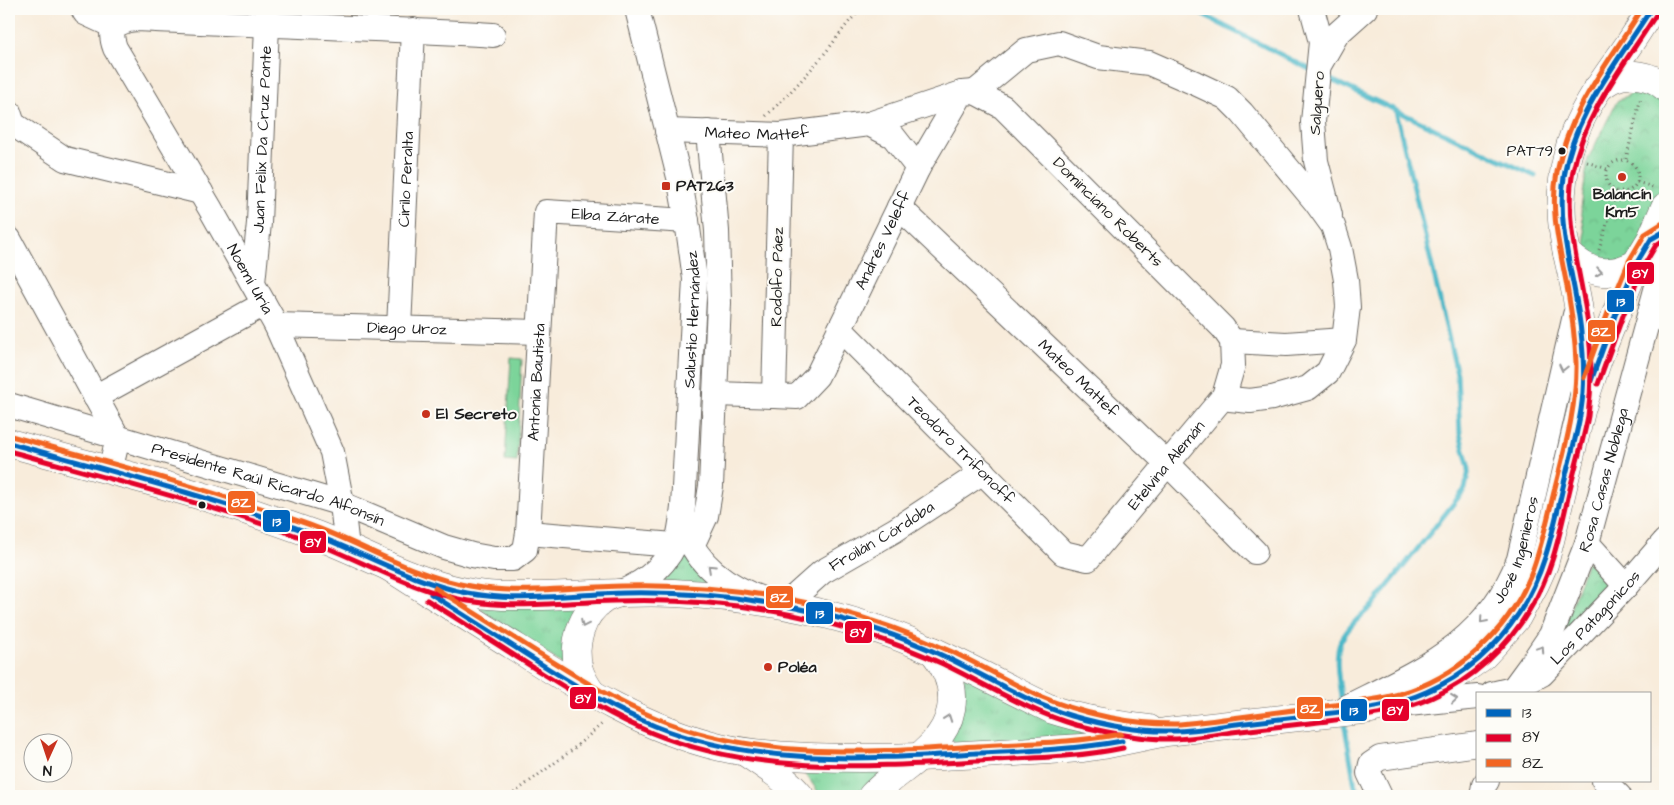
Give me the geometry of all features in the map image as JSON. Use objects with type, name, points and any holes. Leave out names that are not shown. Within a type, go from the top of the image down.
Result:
[{"type":"main road","points":[[1582,407],[1582,338],[1578,304],[1562,229],[1561,205],[1567,156],[1585,110],[1651,9]]},
{"type":"main road","points":[[1598,88],[1612,79],[1629,75],[1656,82]]},
{"type":"main road","points":[[1566,253],[1578,264],[1592,271],[1607,273],[1623,271],[1636,264],[1661,242],[1661,198]]},
{"type":"main road","points":[[386,565],[559,675],[619,709],[677,734],[722,748],[745,752],[832,758],[1083,748],[1166,732],[1371,709],[1408,699],[1448,681],[1483,656],[1517,616],[1544,564],[1582,407],[1598,359],[1636,264]]},
{"type":"main road","points":[[9,443],[214,500],[316,535],[386,565],[445,587],[478,594],[521,596],[619,593],[702,595],[784,606],[845,620],[890,634],[934,651],[1053,710],[1090,720],[1166,732]]},
{"type":"main road","points":[[592,694],[585,683],[578,664],[577,644],[580,631],[594,608],[604,599],[619,593]]},
{"type":"main road","points":[[872,796],[934,742],[944,730],[950,716],[953,701],[952,686],[947,671],[934,651]]},
{"type":"main road","points":[[745,752],[776,772],[800,796]]},
{"type":"street","points":[[83,9],[85,13],[113,26],[128,20],[181,15],[267,17],[493,36]]},
{"type":"street","name":"Salustio Hernández","points":[[637,9],[679,177],[695,279],[683,507],[683,546],[731,584],[760,598],[784,606]]},
{"type":"street","name":"Salguero","points":[[1224,396],[1230,399],[1250,401],[1272,398],[1308,388],[1328,372],[1344,340],[1348,307],[1340,248],[1316,161],[1315,151],[1313,122],[1321,42],[1312,9]]},
{"type":"street","points":[[1320,64],[1337,34],[1365,9]]},
{"type":"street","name":"Juan Felix Da Cruz Ponte","points":[[258,293],[267,17]]},
{"type":"street","name":"Noemí Uría","points":[[113,26],[111,32],[115,48],[201,192],[276,325],[332,452],[342,504],[347,548]]},
{"type":"street","name":"Cirilo Peralta","points":[[399,328],[413,30]]},
{"type":"street","points":[[969,93],[1026,50],[1059,43],[1098,57],[1149,63],[1227,98],[1242,113],[1333,226]]},
{"type":"street","name":"Mateo Mattef","points":[[668,131],[781,135],[869,124],[969,93]]},
{"type":"street","name":"Andrés Veleff","points":[[786,397],[817,376],[918,168],[969,93]]},
{"type":"street","name":"Dominciano Roberts","points":[[969,93],[1003,107],[1223,328],[1232,342]]},
{"type":"street","points":[[9,112],[13,124],[65,159],[201,192]]},
{"type":"street","points":[[869,124],[893,136],[918,168]]},
{"type":"street","points":[[619,593],[642,581],[655,571],[683,546],[706,516],[711,486],[719,303],[717,231],[708,132]]},
{"type":"street","name":"Rodolfo Páez","points":[[781,135],[786,397]]},
{"type":"street","name":"Mateo Mattef","points":[[899,207],[1167,463],[1255,552]]},
{"type":"street","name":"Elba Zárate","points":[[546,212],[687,221]]},
{"type":"street","name":"Antonia Bautista","points":[[526,541],[546,212]]},
{"type":"street","name":"Rosa Casas Noblega","points":[[1507,692],[1551,635],[1587,543],[1661,242]]},
{"type":"street","points":[[11,246],[118,438],[110,471]]},
{"type":"street","points":[[96,397],[258,293]]},
{"type":"street","name":"José Ingenieros","points":[[1335,712],[1419,669],[1450,650],[1477,627],[1502,596],[1519,559],[1578,304]]},
{"type":"street","name":"Diego Uroz","points":[[276,325],[539,332]]},
{"type":"street","name":"Teodoro Trifonoff","points":[[840,329],[1063,553],[1088,559]]},
{"type":"street","points":[[1232,342],[1286,344],[1344,340]]},
{"type":"street","name":"Etelvina Alemán","points":[[1088,559],[1224,396],[1233,365],[1232,342]]},
{"type":"street","points":[[715,394],[786,397]]},
{"type":"street","name":"Presidente Raúl Ricardo Alfonsín","points":[[9,405],[342,504],[444,547],[494,560],[513,559],[526,541],[683,546]]},
{"type":"street","name":"Froilán Córdoba","points":[[784,606],[822,572],[895,530],[982,472]]},
{"type":"street","name":"Los Patagonicos","points":[[1507,692],[1542,674],[1626,586],[1665,541]]},
{"type":"street","points":[[1587,543],[1626,586]]},
{"type":"street","points":[[1371,709],[1476,696]]},
{"type":"street","points":[[1380,796],[1369,773],[1371,764],[1380,758],[1476,744]]},
{"type":"street","points":[[1482,796],[1486,782]]},
{"type":"street","points":[[1605,782],[1619,796]]},
{"type":"path","points":[[748,134],[793,91],[854,15],[862,9]]},
{"type":"path","points":[[1626,160],[1656,82]]},
{"type":"path","points":[[1626,160],[1631,162],[1639,174],[1637,182],[1630,190],[1624,192],[1617,191],[1607,182],[1608,169],[1615,161],[1626,160]]},
{"type":"path","points":[[1637,182],[1661,198]]},
{"type":"path","points":[[1592,271],[1617,191]]},
{"type":"path","points":[[510,796],[572,750],[619,709]]},
{"type":"green space","points":[[1642,88],[1665,99],[1665,183],[1654,222],[1626,263],[1604,264],[1587,250],[1581,208],[1588,159],[1617,101]]},
{"type":"green space","points":[[511,358],[522,359],[517,462],[505,461]]},
{"type":"green space","points":[[682,552],[718,586],[648,582]]},
{"type":"green space","points":[[1587,561],[1613,583],[1560,639]]},
{"type":"green space","points":[[464,599],[586,601],[579,675]]},
{"type":"green space","points":[[963,674],[1120,734],[945,745],[965,696]]},
{"type":"green space","points":[[899,766],[861,796],[821,796],[802,769]]},
{"type":"waterway","points":[[1191,9],[1313,71]]},
{"type":"waterway","points":[[1325,77],[1535,176]]},
{"type":"waterway","points":[[1342,703],[1337,663],[1341,641],[1347,631],[1372,606],[1465,489],[1469,469],[1460,434],[1457,374],[1396,111]]},
{"type":"waterway","points":[[1344,721],[1355,786],[1360,796]]},
{"type":"transit line","name":"8Z","points":[[11,436],[273,512],[330,533],[428,575],[470,586],[508,590],[674,586],[752,593],[829,608],[920,638],[1054,702],[1107,717],[1144,723],[1180,724],[1377,699],[1399,694],[1441,677],[1478,650],[1508,616],[1520,597],[1534,568],[1565,449],[1572,415],[1576,380],[1576,353],[1572,318],[1555,217],[1554,202],[1557,172],[1563,149],[1580,107],[1642,9]]},
{"type":"transit line","name":"13","points":[[9,443],[161,485],[273,520],[310,533],[427,582],[467,593],[525,598],[624,593],[687,594],[770,603],[832,616],[872,628],[931,650],[1025,698],[1056,711],[1109,725],[1160,731],[1186,730],[1382,706],[1426,692],[1453,678],[1479,659],[1501,637],[1519,613],[1541,568],[1547,552],[1575,439],[1583,391],[1579,313],[1563,216],[1562,196],[1564,177],[1569,154],[1587,110],[1651,9]]},
{"type":"transit line","name":"8Y","points":[[9,451],[228,513],[321,545],[425,589],[468,601],[504,605],[682,601],[749,607],[832,624],[869,635],[925,656],[1041,713],[1076,725],[1113,733],[1138,737],[1183,739],[1387,712],[1417,704],[1446,691],[1461,682],[1487,661],[1511,637],[1521,623],[1538,596],[1550,567],[1584,435],[1590,394],[1591,360],[1589,337],[1574,249],[1570,210],[1573,171],[1579,149],[1597,108],[1657,13]]},
{"type":"transit line","name":"8Z","points":[[1584,378],[1629,261],[1645,234],[1661,224]]},
{"type":"transit line","name":"13","points":[[1591,381],[1636,264],[1651,239],[1665,231]]},
{"type":"transit line","name":"8Y","points":[[1598,384],[1643,267],[1656,245],[1665,239]]},
{"type":"transit line","name":"8Z","points":[[435,588],[581,679],[625,704],[695,732],[734,741],[774,747],[856,751],[1050,742],[1121,734]]},
{"type":"transit line","name":"13","points":[[431,594],[549,669],[614,707],[655,726],[694,739],[733,748],[773,754],[854,758],[1049,750],[1122,741]]},
{"type":"transit line","name":"8Y","points":[[427,600],[568,689],[623,720],[691,747],[731,756],[771,762],[853,766],[1050,757],[1087,754],[1123,748]]},
{"type":"place","name":"PAT79","points":[[1562,151]]},
{"type":"place","name":"Balancín Km5","points":[[1622,177]]},
{"type":"place","name":"PAT263","points":[[666,186]]},
{"type":"place","name":"El Secreto","points":[[426,414]]},
{"type":"place","name":"Poléa","points":[[768,667]]}]
